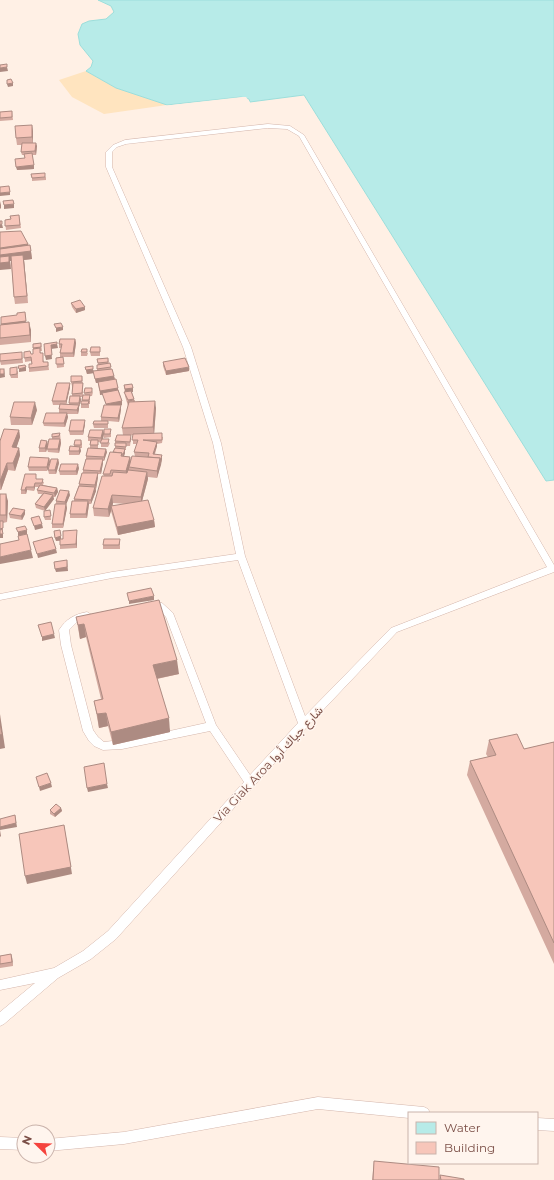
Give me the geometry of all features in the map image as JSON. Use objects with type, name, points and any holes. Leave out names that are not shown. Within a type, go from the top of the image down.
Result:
[{"type":"lane","points":[[303,724],[241,556],[217,443],[187,347],[109,167],[109,152],[115,146],[125,142],[268,126],[288,128],[301,135],[553,568]]},
{"type":"lane","points":[[0,596],[112,575],[241,556]]},
{"type":"lane","name":"Via Giak Aroa شارع جياك أروا","points":[[0,985],[56,973],[112,935],[303,724],[394,630],[553,568]]},
{"type":"lane","points":[[137,605],[145,603],[159,606],[170,615],[212,726],[250,783]]},
{"type":"lane","points":[[98,613],[76,617],[64,630],[66,645],[88,731],[94,741],[104,747],[130,744],[212,726]]},
{"type":"lane","points":[[0,1020],[56,973]]},
{"type":"lane","points":[[56,1144],[124,1138],[318,1103],[413,1112]]},
{"type":"lane","points":[[538,1124],[554,1125]]},
{"type":"lane","points":[[0,1143],[16,1144]]},
{"type":"sand","points":[[86,71],[116,88],[167,105],[104,114],[72,97],[59,80]]},
{"type":"water","points":[[98,0],[554,0],[554,480],[546,481],[304,95],[250,102],[249,99],[241,97],[167,105],[116,88],[86,71],[91,67],[93,61],[80,45],[78,34],[82,24],[89,21],[106,19],[114,12],[111,6]]},
{"type":"pier","points":[[246,97],[250,102],[242,99],[167,107],[162,106]]},
{"type":"building","points":[[7,64],[7,67],[0,68],[0,65]]},
{"type":"building","points":[[11,79],[13,83],[7,84],[7,80]]},
{"type":"building","points":[[12,111],[12,117],[0,118],[0,112]]},
{"type":"building","points":[[32,125],[32,137],[16,138],[15,126]]},
{"type":"building","points":[[22,143],[36,143],[35,151],[21,152]]},
{"type":"building","points":[[32,153],[34,165],[16,167],[15,159],[25,158],[24,154]]},
{"type":"building","points":[[45,173],[45,177],[32,178],[31,174]]},
{"type":"building","points":[[9,186],[10,192],[0,193],[0,187]]},
{"type":"building","points":[[13,200],[14,204],[4,205],[3,201]]},
{"type":"building","points":[[19,215],[20,225],[5,226],[5,220],[11,219],[10,216]]},
{"type":"building","points":[[21,231],[28,244],[0,248],[0,232]]},
{"type":"building","points":[[30,245],[31,251],[0,255],[0,249]]},
{"type":"building","points":[[23,255],[27,296],[14,297],[11,256]]},
{"type":"building","points":[[9,256],[9,262],[0,263],[0,257]]},
{"type":"building","points":[[80,300],[85,307],[76,309],[71,303]]},
{"type":"building","points":[[25,312],[26,321],[1,324],[1,317],[17,315],[17,313]]},
{"type":"building","points":[[29,322],[30,335],[0,338],[0,325]]},
{"type":"building","points":[[61,323],[63,327],[56,328],[54,324]]},
{"type":"building","points":[[60,339],[75,339],[73,353],[60,353],[62,344],[59,344]]},
{"type":"building","points":[[57,342],[57,344],[51,345],[52,355],[45,356],[44,344]]},
{"type":"building","points":[[41,343],[41,347],[33,348],[33,344]]},
{"type":"building","points":[[91,347],[100,347],[100,352],[90,352]]},
{"type":"building","points":[[40,348],[40,353],[43,353],[43,362],[48,362],[48,366],[29,368],[29,364],[32,364],[31,357],[24,358],[24,352],[30,351],[31,354],[33,354],[33,349]]},
{"type":"building","points":[[82,349],[87,349],[87,352],[81,352]]},
{"type":"building","points":[[22,352],[22,359],[0,361],[0,354]]},
{"type":"building","points":[[63,357],[64,364],[56,364],[56,358]]},
{"type":"building","points":[[108,358],[108,362],[98,363],[97,359]]},
{"type":"building","points":[[185,358],[189,367],[166,371],[163,362]]},
{"type":"building","points":[[110,363],[111,367],[97,369],[97,365]]},
{"type":"building","points":[[25,365],[26,367],[19,369],[18,366]]},
{"type":"building","points":[[93,366],[93,369],[86,370],[85,367]]},
{"type":"building","points":[[17,367],[17,374],[10,375],[10,368]]},
{"type":"building","points":[[0,369],[4,369],[4,374],[0,374]]},
{"type":"building","points":[[112,369],[114,376],[95,379],[93,371]]},
{"type":"building","points":[[71,376],[82,376],[82,381],[71,382]]},
{"type":"building","points":[[116,379],[118,388],[100,391],[98,382]]},
{"type":"building","points":[[57,383],[70,383],[66,401],[52,401]]},
{"type":"building","points":[[73,383],[83,383],[82,393],[72,394]]},
{"type":"building","points":[[132,384],[133,388],[125,389],[124,385]]},
{"type":"building","points":[[85,388],[92,388],[92,392],[84,393]]},
{"type":"building","points":[[118,390],[122,401],[106,404],[102,393]]},
{"type":"building","points":[[131,391],[134,399],[128,400],[124,392]]},
{"type":"building","points":[[83,395],[90,395],[89,400],[82,400]]},
{"type":"building","points":[[70,396],[80,396],[79,403],[69,403]]},
{"type":"building","points":[[81,401],[89,401],[88,404],[81,404]]},
{"type":"building","points":[[155,401],[153,427],[122,428],[129,402]]},
{"type":"building","points":[[14,402],[35,402],[31,418],[10,417]]},
{"type":"building","points":[[60,404],[79,405],[77,410],[59,409]]},
{"type":"building","points":[[104,405],[121,405],[118,418],[101,417]]},
{"type":"building","points":[[46,413],[67,413],[64,423],[43,423]]},
{"type":"building","points":[[71,420],[85,420],[83,431],[69,431]]},
{"type":"building","points":[[94,421],[108,421],[108,424],[93,424]]},
{"type":"building","points":[[4,429],[19,430],[12,447],[19,448],[13,463],[7,463],[0,481],[0,441]]},
{"type":"building","points":[[104,429],[111,429],[110,434],[104,434]]},
{"type":"building","points":[[90,430],[103,430],[101,438],[88,437]]},
{"type":"building","points":[[60,433],[59,436],[52,437],[52,434]]},
{"type":"building","points":[[162,433],[162,440],[143,440],[157,442],[153,454],[162,455],[160,461],[160,458],[148,457],[149,453],[134,452],[138,440],[132,440],[133,434]]},
{"type":"building","points":[[117,435],[131,435],[130,442],[115,441]]},
{"type":"building","points":[[49,439],[60,439],[58,449],[47,449]]},
{"type":"building","points":[[102,439],[109,439],[108,443],[100,443]]},
{"type":"building","points":[[41,440],[47,441],[45,448],[39,448]]},
{"type":"building","points":[[75,440],[81,440],[81,445],[74,445]]},
{"type":"building","points":[[91,440],[98,440],[98,445],[90,445]]},
{"type":"building","points":[[115,443],[126,443],[126,447],[115,446]]},
{"type":"building","points":[[70,446],[80,447],[79,451],[69,451]]},
{"type":"building","points":[[88,448],[106,449],[104,457],[86,456]]},
{"type":"building","points":[[115,448],[125,449],[123,455],[122,453],[113,452]]},
{"type":"building","points":[[110,452],[122,453],[121,456],[130,457],[126,471],[111,470],[110,474],[103,474]]},
{"type":"building","points":[[132,456],[160,458],[157,471],[129,467]]},
{"type":"building","points":[[30,457],[49,458],[47,467],[28,467]]},
{"type":"building","points":[[51,459],[58,459],[55,470],[48,470]]},
{"type":"building","points":[[86,459],[103,459],[100,471],[83,470]]},
{"type":"building","points":[[61,464],[78,464],[76,471],[59,471]]},
{"type":"building","points":[[128,470],[147,472],[141,497],[112,495],[108,509],[93,508],[102,476],[112,476],[113,472],[127,473]]},
{"type":"building","points":[[82,473],[98,473],[95,485],[79,484]]},
{"type":"building","points":[[25,474],[36,474],[36,479],[43,479],[42,483],[35,483],[34,487],[26,487],[25,490],[21,490]]},
{"type":"building","points":[[40,485],[57,488],[54,493],[37,490]]},
{"type":"building","points":[[79,486],[95,487],[91,500],[74,499]]},
{"type":"building","points":[[60,490],[69,491],[65,502],[56,501]]},
{"type":"building","points":[[44,493],[53,495],[44,507],[35,504]]},
{"type":"building","points":[[0,494],[6,494],[6,515],[0,515]]},
{"type":"building","points":[[148,500],[154,520],[117,527],[111,506]]},
{"type":"building","points":[[72,501],[88,501],[86,514],[70,514]]},
{"type":"building","points":[[55,504],[66,504],[63,524],[52,524]]},
{"type":"building","points":[[13,508],[25,510],[21,516],[9,514]]},
{"type":"building","points":[[50,510],[51,516],[44,517],[44,511]]},
{"type":"building","points":[[39,516],[42,524],[34,526],[31,518]]},
{"type":"building","points":[[0,521],[3,521],[3,528],[0,529]]},
{"type":"building","points":[[25,526],[27,530],[18,532],[16,528]]},
{"type":"building","points":[[2,529],[3,534],[0,534],[0,530]]},
{"type":"building","points":[[60,530],[61,536],[55,538],[54,531]]},
{"type":"building","points":[[77,530],[76,544],[60,545],[60,539],[63,539],[63,531]]},
{"type":"building","points":[[27,534],[31,550],[0,557],[0,544],[19,540],[18,536]]},
{"type":"building","points":[[52,537],[56,549],[37,554],[33,542]]},
{"type":"building","points":[[104,539],[120,539],[119,545],[103,545]]},
{"type":"building","points":[[67,560],[67,567],[55,569],[54,562]]},
{"type":"building","points":[[151,588],[154,596],[129,601],[127,593]]},
{"type":"building","points":[[159,600],[177,660],[153,665],[169,718],[111,732],[106,713],[97,714],[94,701],[103,699],[84,624],[78,625],[76,617]]},
{"type":"building","points":[[51,622],[54,634],[42,637],[38,625]]},
{"type":"building","points":[[0,723],[2,734],[0,735]]},
{"type":"building","points":[[517,734],[524,749],[554,742],[554,943],[470,761],[496,755],[489,740]]},
{"type":"building","points":[[104,763],[107,784],[87,788],[84,767]]},
{"type":"building","points":[[47,773],[51,783],[39,787],[36,777]]},
{"type":"building","points":[[56,804],[61,808],[54,814],[50,810]]},
{"type":"building","points":[[15,815],[16,823],[0,827],[0,819]]},
{"type":"building","points":[[64,825],[71,867],[25,876],[19,834]]},
{"type":"building","points":[[11,954],[12,962],[0,964],[0,956]]},
{"type":"building","points":[[374,1161],[439,1167],[439,1180],[373,1180]]},
{"type":"building","points":[[440,1175],[464,1179],[464,1180],[441,1180]]}]
